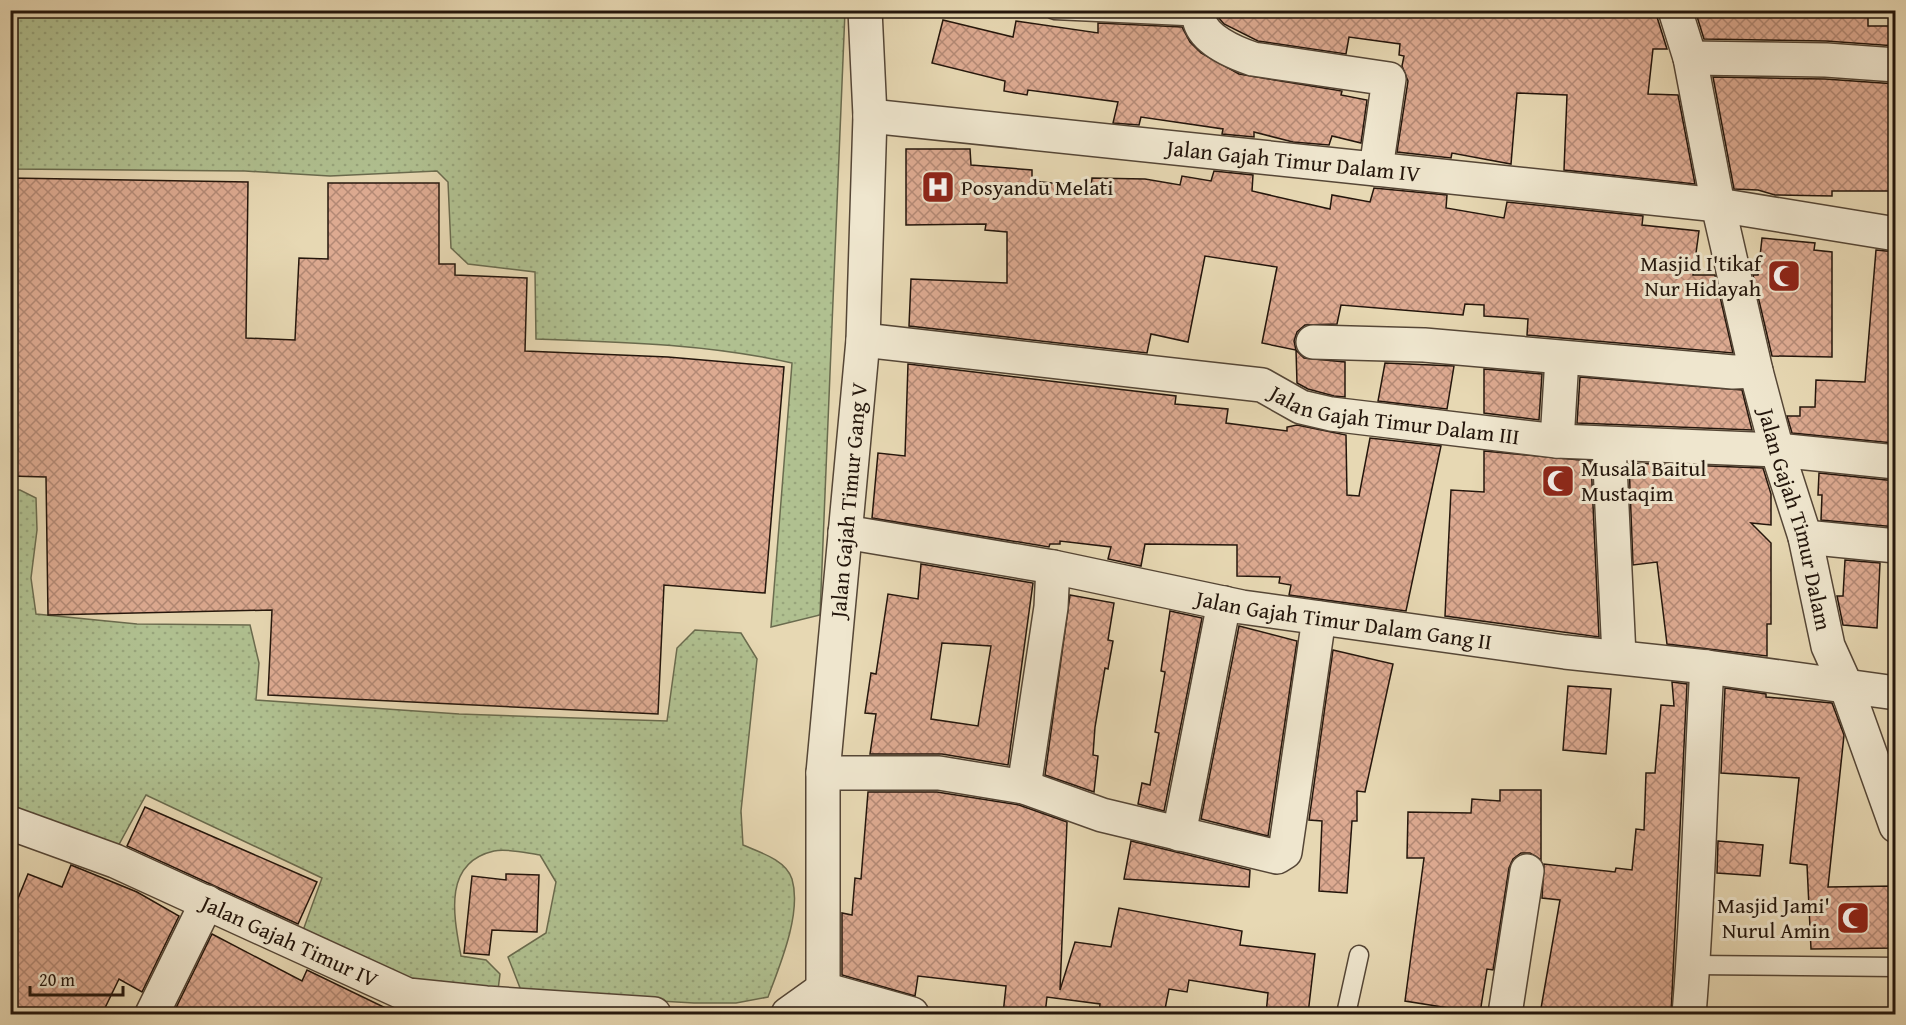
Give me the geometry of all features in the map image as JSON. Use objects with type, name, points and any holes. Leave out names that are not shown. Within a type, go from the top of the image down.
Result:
[{"type":"street","name":"Jalan Gajah Timur Gang V","points":[[823,988],[823,774],[863,340],[870,116],[865,10]]},
{"type":"street","points":[[1675,10],[1690,58],[1718,205]]},
{"type":"street","points":[[1203,17],[1204,31],[1239,54],[1389,79],[1376,169]]},
{"type":"street","points":[[1690,58],[1804,59],[1896,65]]},
{"type":"street","name":"Jalan Gajah Timur Dalam IV","points":[[870,116],[1718,205],[1896,234]]},
{"type":"street","name":"Jalan Gajah Timur Dalam","points":[[1718,205],[1756,371],[1777,450],[1805,537],[1828,646],[1846,686],[1896,826]]},
{"type":"street","name":"Jalan Gajah Timur Dalam III","points":[[863,340],[1240,382],[1262,386],[1301,407],[1320,412],[1557,441],[1777,450],[1896,462]]},
{"type":"street","points":[[1313,342],[1424,345],[1733,372],[1756,371]]},
{"type":"street","points":[[1557,441],[1562,358]]},
{"type":"street","points":[[1609,444],[1619,656]]},
{"type":"street","name":"Jalan Gajah Timur Dalam Gang II","points":[[845,532],[1053,567],[1224,603],[1319,618],[1565,652],[1619,656],[1896,693]]},
{"type":"street","points":[[1805,537],[1896,546]]},
{"type":"street","points":[[1024,787],[1051,607],[1053,567]]},
{"type":"street","points":[[1179,834],[1224,603]]},
{"type":"street","points":[[823,774],[939,773],[1024,787],[1102,814],[1276,857],[1285,852],[1319,618]]},
{"type":"street","points":[[1689,1014],[1694,965],[1707,667]]},
{"type":"street","name":"Jalan Gajah Timur IV","points":[[10,823],[115,861],[408,995],[486,1003],[654,1014]]},
{"type":"street","points":[[1504,1014],[1527,871]]},
{"type":"street","points":[[152,1014],[207,902]]},
{"type":"street","points":[[788,1014],[823,988],[912,1014]]},
{"type":"lane","points":[[1054,10],[1203,17]]},
{"type":"lane","points":[[1346,1014],[1359,955]]},
{"type":"lane","points":[[1694,965],[1896,967]]},
{"type":"green space","points":[[11,10],[845,11],[820,615],[771,627],[792,363],[696,348],[536,339],[535,272],[468,264],[451,248],[448,182],[437,171],[330,176],[245,171],[11,169]]},
{"type":"green space","points":[[10,490],[20,490],[36,498],[37,530],[31,578],[36,614],[137,624],[250,625],[259,663],[256,700],[459,714],[667,721],[677,648],[695,630],[741,633],[757,659],[741,811],[743,845],[784,867],[792,879],[794,893],[792,923],[788,939],[768,997],[736,1003],[694,1003],[522,993],[508,957],[546,933],[556,882],[540,855],[499,850],[477,857],[466,867],[455,893],[456,925],[461,956],[486,960],[500,974],[498,990],[441,991],[301,936],[322,878],[146,795],[117,848],[11,810]]},
{"type":"building","points":[[1218,10],[1459,10],[1534,14],[1534,10],[1591,10],[1657,17],[1667,49],[1653,49],[1648,94],[1678,95],[1695,184],[1564,170],[1567,95],[1517,93],[1511,164],[1452,153],[1451,158],[1397,152],[1408,81],[1402,66],[1404,56],[1399,55],[1400,44],[1349,37],[1346,54],[1258,41],[1224,24],[1218,17]]},
{"type":"building","points":[[1695,10],[1868,10],[1868,26],[1896,26],[1896,46],[1826,41],[1704,39]]},
{"type":"building","points":[[943,20],[1013,37],[1016,21],[1098,33],[1098,23],[1182,27],[1190,42],[1201,53],[1239,74],[1342,91],[1341,95],[1367,100],[1361,143],[1332,136],[1329,145],[1293,142],[1254,132],[1254,137],[1222,134],[1223,129],[1141,117],[1139,125],[1113,123],[1118,102],[1028,90],[1027,95],[1004,91],[1005,81],[932,63]]},
{"type":"building","points":[[1713,77],[1825,79],[1896,84],[1896,191],[1832,191],[1832,196],[1775,195],[1758,190],[1734,189]]},
{"type":"building","points":[[906,149],[970,149],[971,165],[1032,170],[1032,181],[1091,187],[1092,178],[1145,179],[1180,185],[1182,176],[1211,181],[1214,171],[1253,175],[1252,191],[1330,209],[1332,195],[1370,202],[1374,188],[1447,195],[1446,208],[1504,218],[1507,202],[1643,216],[1642,225],[1699,231],[1693,275],[1715,275],[1733,353],[1527,335],[1528,319],[1484,316],[1484,305],[1465,304],[1463,315],[1341,305],[1337,324],[1305,325],[1297,332],[1294,341],[1296,350],[1262,343],[1277,267],[1205,256],[1188,342],[1151,334],[1147,353],[909,326],[911,279],[1007,283],[1007,232],[985,230],[986,224],[906,225]]},
{"type":"building","points":[[10,178],[248,182],[246,338],[295,340],[299,258],[328,259],[328,183],[439,183],[439,264],[455,264],[455,275],[527,278],[525,351],[668,357],[784,367],[765,593],[664,585],[658,714],[268,695],[272,610],[48,615],[46,477],[10,476]]},
{"type":"building","points":[[1762,238],[1815,243],[1814,250],[1832,252],[1832,357],[1772,356],[1753,275],[1758,275]]},
{"type":"building","points":[[1876,250],[1896,252],[1893,443],[1792,433],[1787,416],[1800,416],[1800,407],[1815,407],[1816,380],[1865,382]]},
{"type":"building","points":[[1296,350],[1304,358],[1345,362],[1345,397],[1308,389],[1297,383]]},
{"type":"building","points":[[1385,363],[1454,366],[1447,409],[1378,401]]},
{"type":"building","points":[[908,364],[1176,396],[1175,404],[1228,409],[1226,423],[1287,431],[1287,427],[1297,425],[1346,435],[1347,495],[1359,496],[1370,438],[1441,446],[1406,611],[1289,595],[1291,585],[1279,583],[1280,577],[1237,576],[1237,545],[1145,544],[1141,566],[1108,559],[1111,547],[1060,541],[1060,544],[1050,544],[1049,547],[872,518],[878,453],[905,456]]},
{"type":"building","points":[[1484,369],[1542,374],[1539,420],[1484,413]]},
{"type":"building","points":[[1580,377],[1742,390],[1752,430],[1577,423]]},
{"type":"building","points":[[1484,451],[1591,461],[1599,637],[1445,616],[1451,490],[1484,492]]},
{"type":"building","points":[[1629,463],[1763,468],[1771,494],[1771,525],[1751,523],[1771,543],[1771,624],[1767,624],[1767,656],[1667,644],[1657,562],[1633,565]]},
{"type":"building","points":[[1819,473],[1896,481],[1896,527],[1821,520],[1822,495],[1818,495]]},
{"type":"building","points":[[1845,560],[1880,563],[1877,628],[1843,625],[1837,596],[1843,596]]},
{"type":"building","points":[[921,564],[1033,583],[1008,765],[942,754],[870,754],[876,714],[865,713],[871,673],[876,674],[888,594],[918,599]],"holes":[[[942,643],[991,646],[978,726],[931,719]]]},
{"type":"building","points":[[1070,595],[1114,603],[1108,640],[1113,641],[1108,669],[1105,668],[1095,727],[1093,755],[1098,756],[1094,792],[1045,775]]},
{"type":"building","points":[[1170,611],[1202,618],[1164,811],[1138,804],[1142,783],[1150,785],[1159,733],[1155,732],[1165,672],[1161,671]]},
{"type":"building","points":[[1239,626],[1297,641],[1268,836],[1201,819]]},
{"type":"building","points":[[1333,650],[1393,664],[1365,792],[1357,791],[1357,821],[1352,821],[1347,893],[1319,891],[1322,821],[1309,820]]},
{"type":"building","points":[[1672,682],[1687,684],[1671,1014],[1540,1014],[1560,900],[1542,898],[1544,864],[1615,872],[1616,868],[1632,870],[1636,829],[1644,830],[1646,773],[1655,773],[1661,705],[1674,706]]},
{"type":"building","points":[[1568,686],[1611,689],[1606,754],[1563,750]]},
{"type":"building","points":[[1725,688],[1766,694],[1766,697],[1832,703],[1844,735],[1828,887],[1896,886],[1896,948],[1811,949],[1807,865],[1790,863],[1799,778],[1721,773]]},
{"type":"building","points":[[1500,790],[1541,790],[1541,860],[1530,853],[1521,853],[1513,859],[1509,868],[1493,970],[1487,969],[1480,1013],[1405,1001],[1424,858],[1407,858],[1408,812],[1471,813],[1472,799],[1500,801]]},
{"type":"building","points":[[868,792],[937,792],[1019,805],[1067,822],[1060,990],[1075,942],[1111,947],[1119,908],[1242,931],[1240,945],[1315,954],[1308,1014],[1266,1014],[1268,993],[1189,980],[1187,992],[1169,989],[1164,1014],[1099,1014],[1100,1004],[1047,997],[1045,1014],[1003,1014],[1006,986],[918,976],[915,996],[842,975],[842,913],[852,915],[855,878],[861,879]]},
{"type":"building","points":[[145,807],[317,882],[298,924],[127,846]]},
{"type":"building","points":[[1131,841],[1250,870],[1249,887],[1124,879]]},
{"type":"building","points":[[1718,841],[1763,845],[1760,876],[1717,873]]},
{"type":"building","points":[[71,865],[137,892],[179,916],[142,992],[119,979],[102,1014],[10,1014],[10,918],[28,874],[62,887]]},
{"type":"building","points":[[506,874],[539,875],[537,932],[492,930],[489,955],[464,953],[472,876],[506,880]]},
{"type":"building","points":[[212,934],[302,981],[307,970],[398,1014],[173,1014]]},
{"type":"place","name":"Posyandu Melati","points":[[938,187]]},
{"type":"place","name":"Masjid I'tikaf Nur Hidayah","points":[[1784,276]]},
{"type":"place","name":"Musala Baitul Mustaqim","points":[[1558,481]]},
{"type":"place","name":"Masjid Jami' Nurul Amin","points":[[1853,918]]}]
